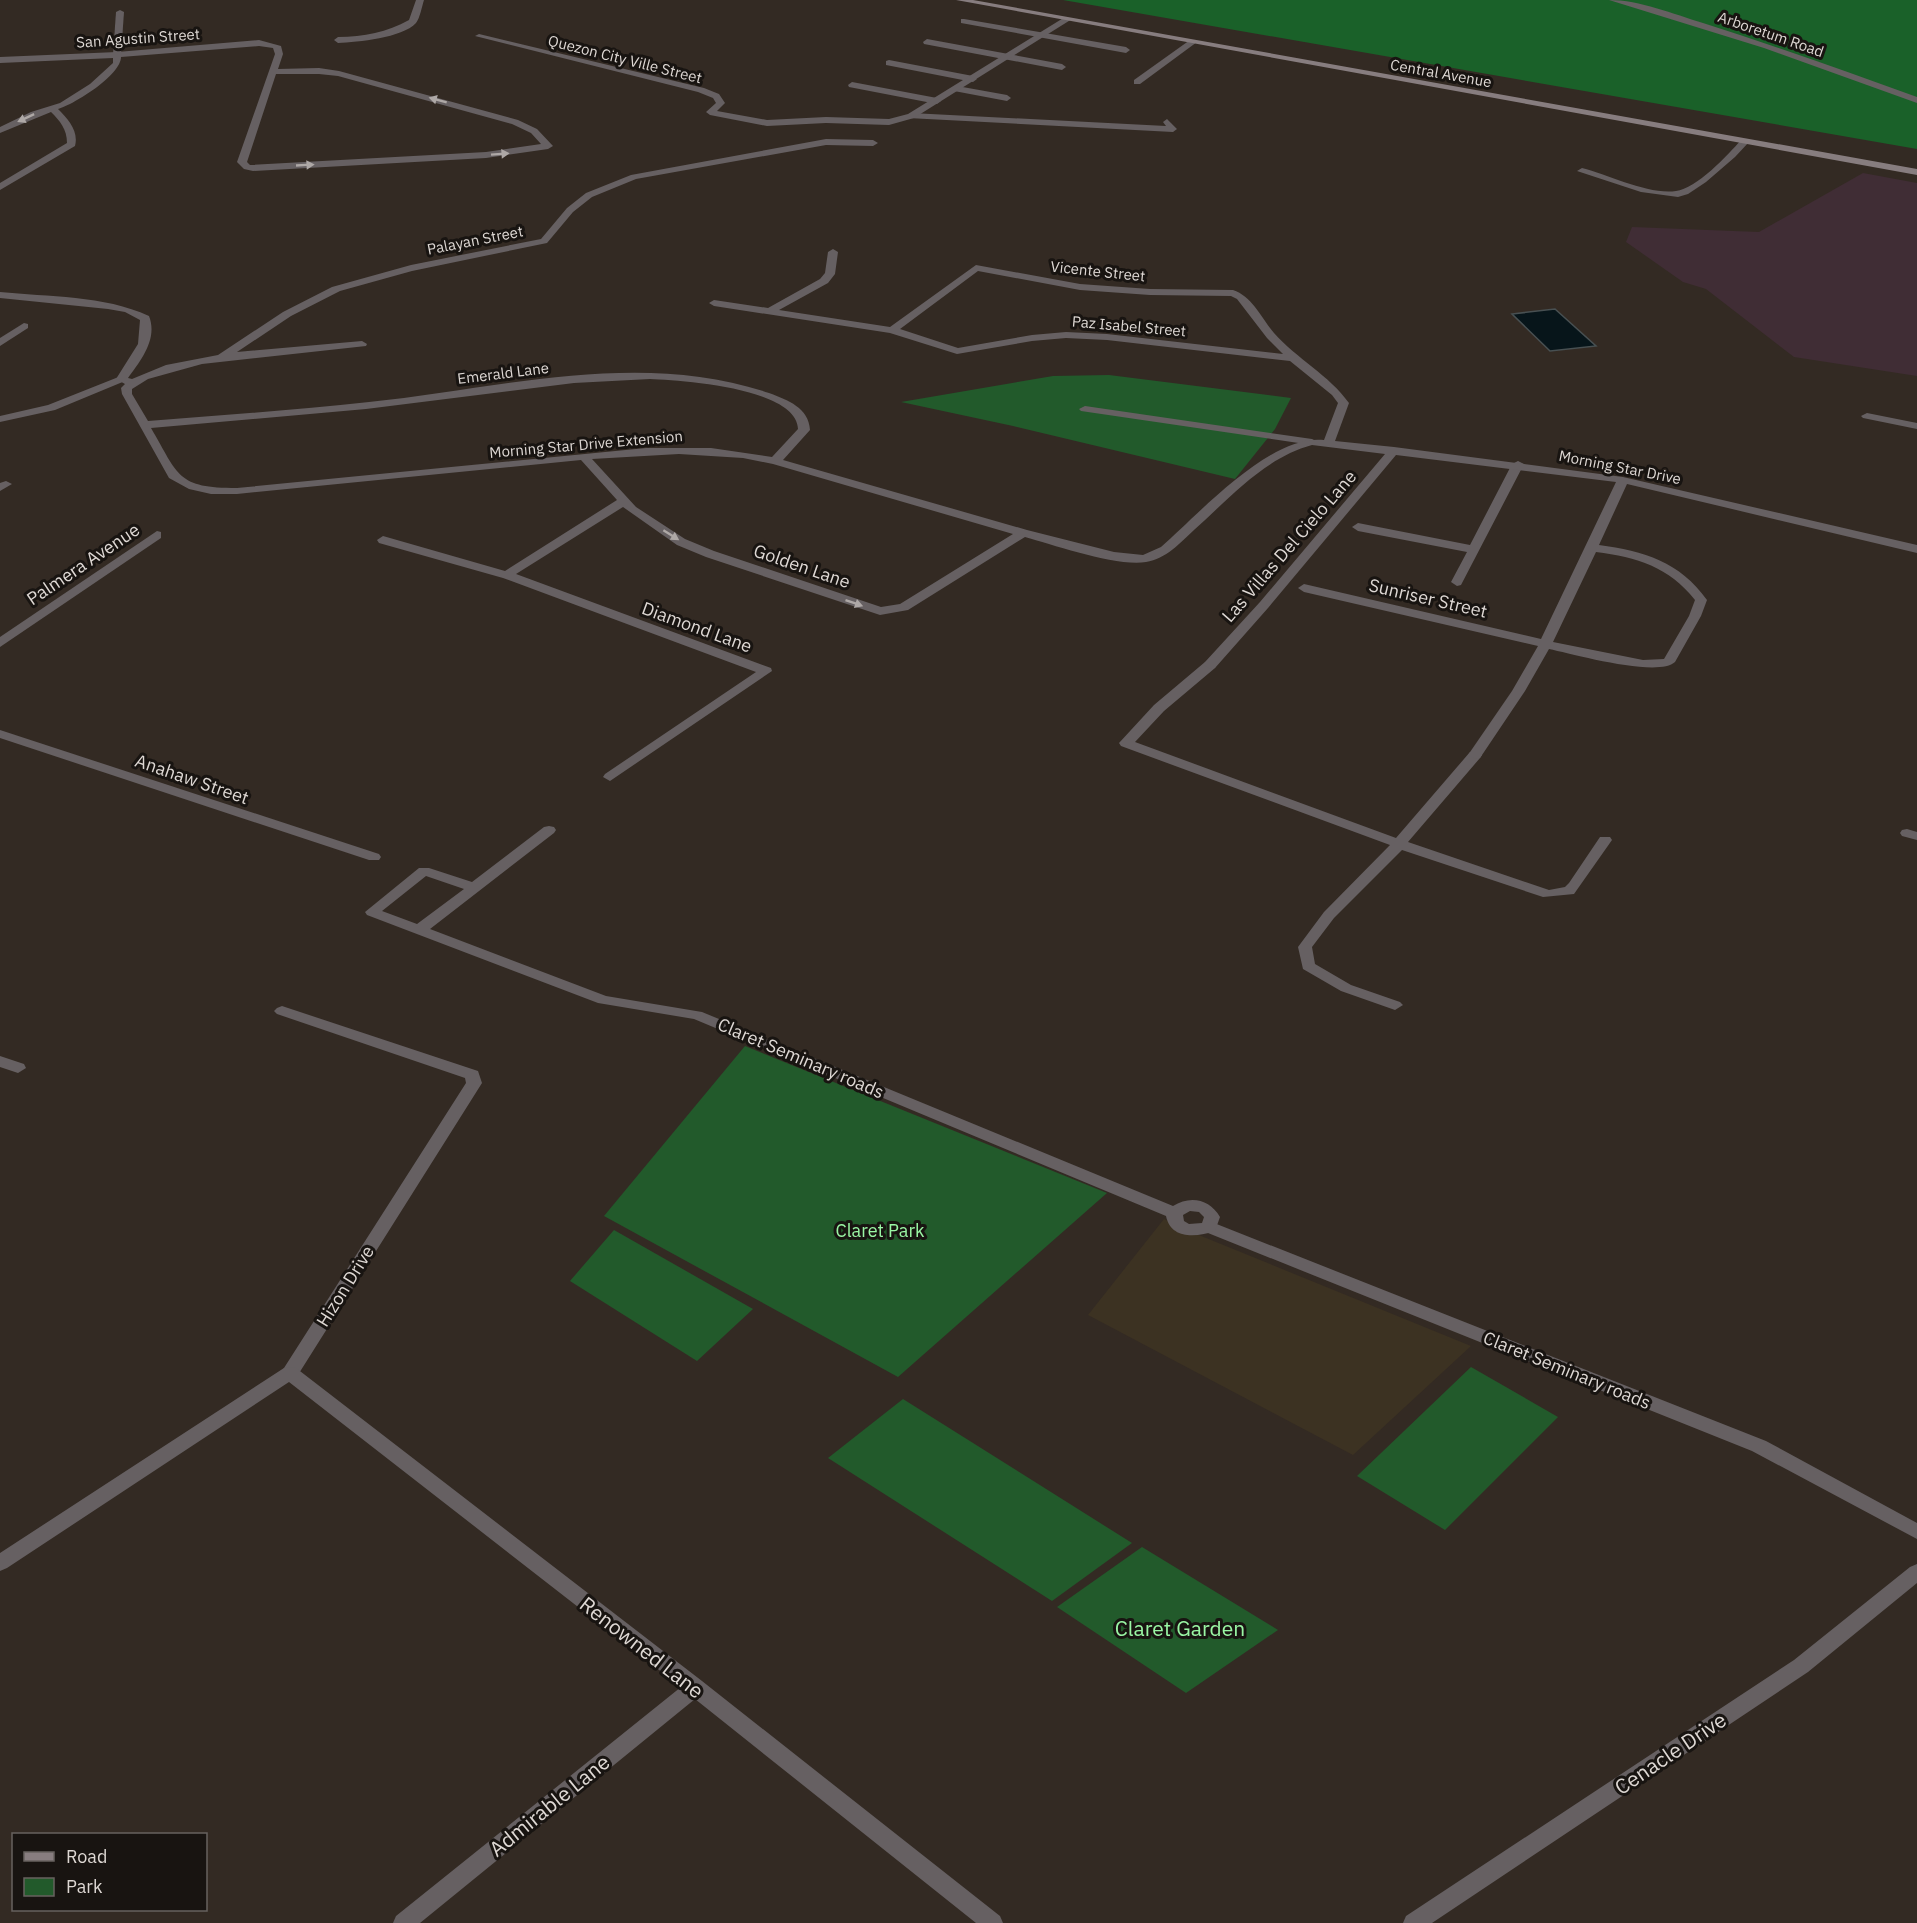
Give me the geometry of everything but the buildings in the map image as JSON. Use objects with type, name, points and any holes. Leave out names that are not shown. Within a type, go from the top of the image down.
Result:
[{"type":"main road","name":"Central Avenue","points":[[960,0],[1917,172]]},
{"type":"street","points":[[338,40],[366,38],[395,31],[413,21],[420,0]]},
{"type":"street","name":"Arboretum Road","points":[[1613,0],[1778,49],[1917,100]]},
{"type":"street","points":[[0,130],[34,114],[54,110],[93,86],[117,63],[120,12]]},
{"type":"street","name":"Quezon City Ville Street","points":[[479,36],[700,90],[716,96],[721,103],[710,112],[745,120],[767,123],[826,120],[889,122],[911,116],[1068,19]]},
{"type":"street","points":[[964,21],[1126,50]]},
{"type":"street","points":[[927,42],[1062,67]]},
{"type":"street","points":[[1137,82],[1193,42]]},
{"type":"street","name":"San Agustin Street","points":[[0,60],[117,55],[259,43],[277,46],[279,54],[272,72]]},
{"type":"street","points":[[890,63],[973,79]]},
{"type":"street","points":[[320,71],[339,74],[488,113],[534,131],[548,146],[495,154],[260,168],[247,166],[242,162],[272,72],[320,71]]},
{"type":"street","points":[[852,85],[937,101]]},
{"type":"street","points":[[957,89],[1007,98]]},
{"type":"street","points":[[0,187],[72,144],[73,138],[69,128],[54,110]]},
{"type":"street","points":[[911,116],[1173,129],[1167,122]]},
{"type":"street","points":[[1582,171],[1659,192],[1681,193],[1710,174],[1744,142]]},
{"type":"street","name":"Palayan Street","points":[[222,357],[287,314],[336,289],[411,268],[544,241],[579,203],[598,190],[617,182],[645,174],[818,143],[873,143]]},
{"type":"street","points":[[768,312],[824,280],[830,274],[833,252]]},
{"type":"street","name":"Vicente Street","points":[[892,330],[976,268],[1080,287],[1150,292],[1233,293],[1241,297],[1271,336],[1293,358]]},
{"type":"street","points":[[14,297],[27,288]]},
{"type":"street","points":[[0,296],[108,306],[128,310],[145,318],[147,333],[145,345],[127,381]]},
{"type":"street","name":"Paz Isabel Street","points":[[714,303],[892,330],[957,351],[1066,335],[1107,337],[1293,358]]},
{"type":"street","points":[[0,343],[24,326]]},
{"type":"street","points":[[0,419],[51,408],[159,371],[222,357],[362,344]]},
{"type":"street","points":[[1293,358],[1336,393],[1344,404],[1329,443]]},
{"type":"street","name":"Emerald Lane","points":[[144,425],[368,406],[546,383],[634,375],[670,375],[729,385],[789,405],[801,416],[805,423],[804,430],[775,461]]},
{"type":"street","name":"Morning Star Drive Extension","points":[[127,381],[127,394],[173,476],[189,486],[211,491],[237,491],[633,452],[711,450],[740,453],[775,461],[1023,533],[1129,559],[1144,559],[1165,550],[1261,464],[1297,446],[1312,442]]},
{"type":"street","name":"Morning Star Drive","points":[[1085,409],[1312,442],[1518,464],[1623,480],[1917,549]]},
{"type":"street","points":[[1867,416],[1917,426]]},
{"type":"street","name":"Las Villas Del Cielo Lane","points":[[1394,450],[1264,605],[1210,665],[1159,708],[1126,743],[1399,844]]},
{"type":"street","name":"Golden Lane","points":[[584,457],[624,501],[681,542],[710,554],[880,611],[904,607],[1023,533]]},
{"type":"street","points":[[1457,582],[1518,464]]},
{"type":"street","points":[[1395,1005],[1346,988],[1308,966],[1305,947],[1329,915],[1399,844],[1475,755],[1504,716],[1545,644],[1623,480]]},
{"type":"street","points":[[507,575],[624,501]]},
{"type":"street","points":[[1359,527],[1475,550]]},
{"type":"street","name":"Palmera Avenue","points":[[0,643],[158,535]]},
{"type":"street","name":"Diamond Lane","points":[[383,540],[507,575],[766,671],[610,777]]},
{"type":"street","name":"Sunriser Street","points":[[1304,588],[1545,644],[1643,664],[1661,664],[1672,658],[1701,600],[1689,583],[1650,558],[1592,548]]},
{"type":"street","name":"Anahaw Street","points":[[0,734],[374,857]]},
{"type":"street","points":[[419,930],[549,830]]},
{"type":"street","points":[[1399,844],[1548,894],[1569,891],[1575,886],[1605,840]]},
{"type":"street","name":"Claret Seminary roads","points":[[476,888],[424,871],[372,912],[603,1000],[697,1015],[1174,1213],[1186,1205],[1203,1207],[1212,1217],[1209,1227],[1759,1446],[1917,1532]]},
{"type":"street","name":"Hizon Drive","points":[[0,1563],[290,1373],[474,1083],[472,1075],[282,1011]]},
{"type":"street","points":[[0,1061],[18,1068]]},
{"type":"street","name":"Renowned Lane","points":[[290,1373],[694,1687],[992,1923]]},
{"type":"street","name":"Cenacle Drive","points":[[1414,1923],[1802,1666],[1917,1572]]},
{"type":"street","name":"Admirable Lane","points":[[404,1923],[694,1687]]},
{"type":"shaded area","points":[[1863,173],[1917,183],[1917,376],[1794,357],[1706,289],[1683,282],[1626,242],[1632,227],[1759,232]]},
{"type":"shaded area","points":[[1555,309],[1596,346],[1550,351],[1512,314]]},
{"type":"shaded area","points":[[1164,1219],[1471,1346],[1353,1455],[1088,1315]]},
{"type":"green space","points":[[1063,0],[1917,0],[1917,149]]},
{"type":"green space","points":[[1109,375],[1291,398],[1275,429],[1235,479],[901,402],[1053,376]]},
{"type":"green space","name":"Claret Park","points":[[745,1046],[1107,1193],[898,1377],[604,1216]]},
{"type":"green space","points":[[614,1230],[753,1309],[697,1361],[570,1281]]},
{"type":"green space","points":[[1471,1367],[1558,1417],[1445,1530],[1357,1476]]},
{"type":"green space","points":[[903,1399],[1132,1543],[1052,1601],[828,1458]]},
{"type":"green space","name":"Claret Garden","points":[[1142,1547],[1278,1630],[1186,1693],[1057,1607]]}]
